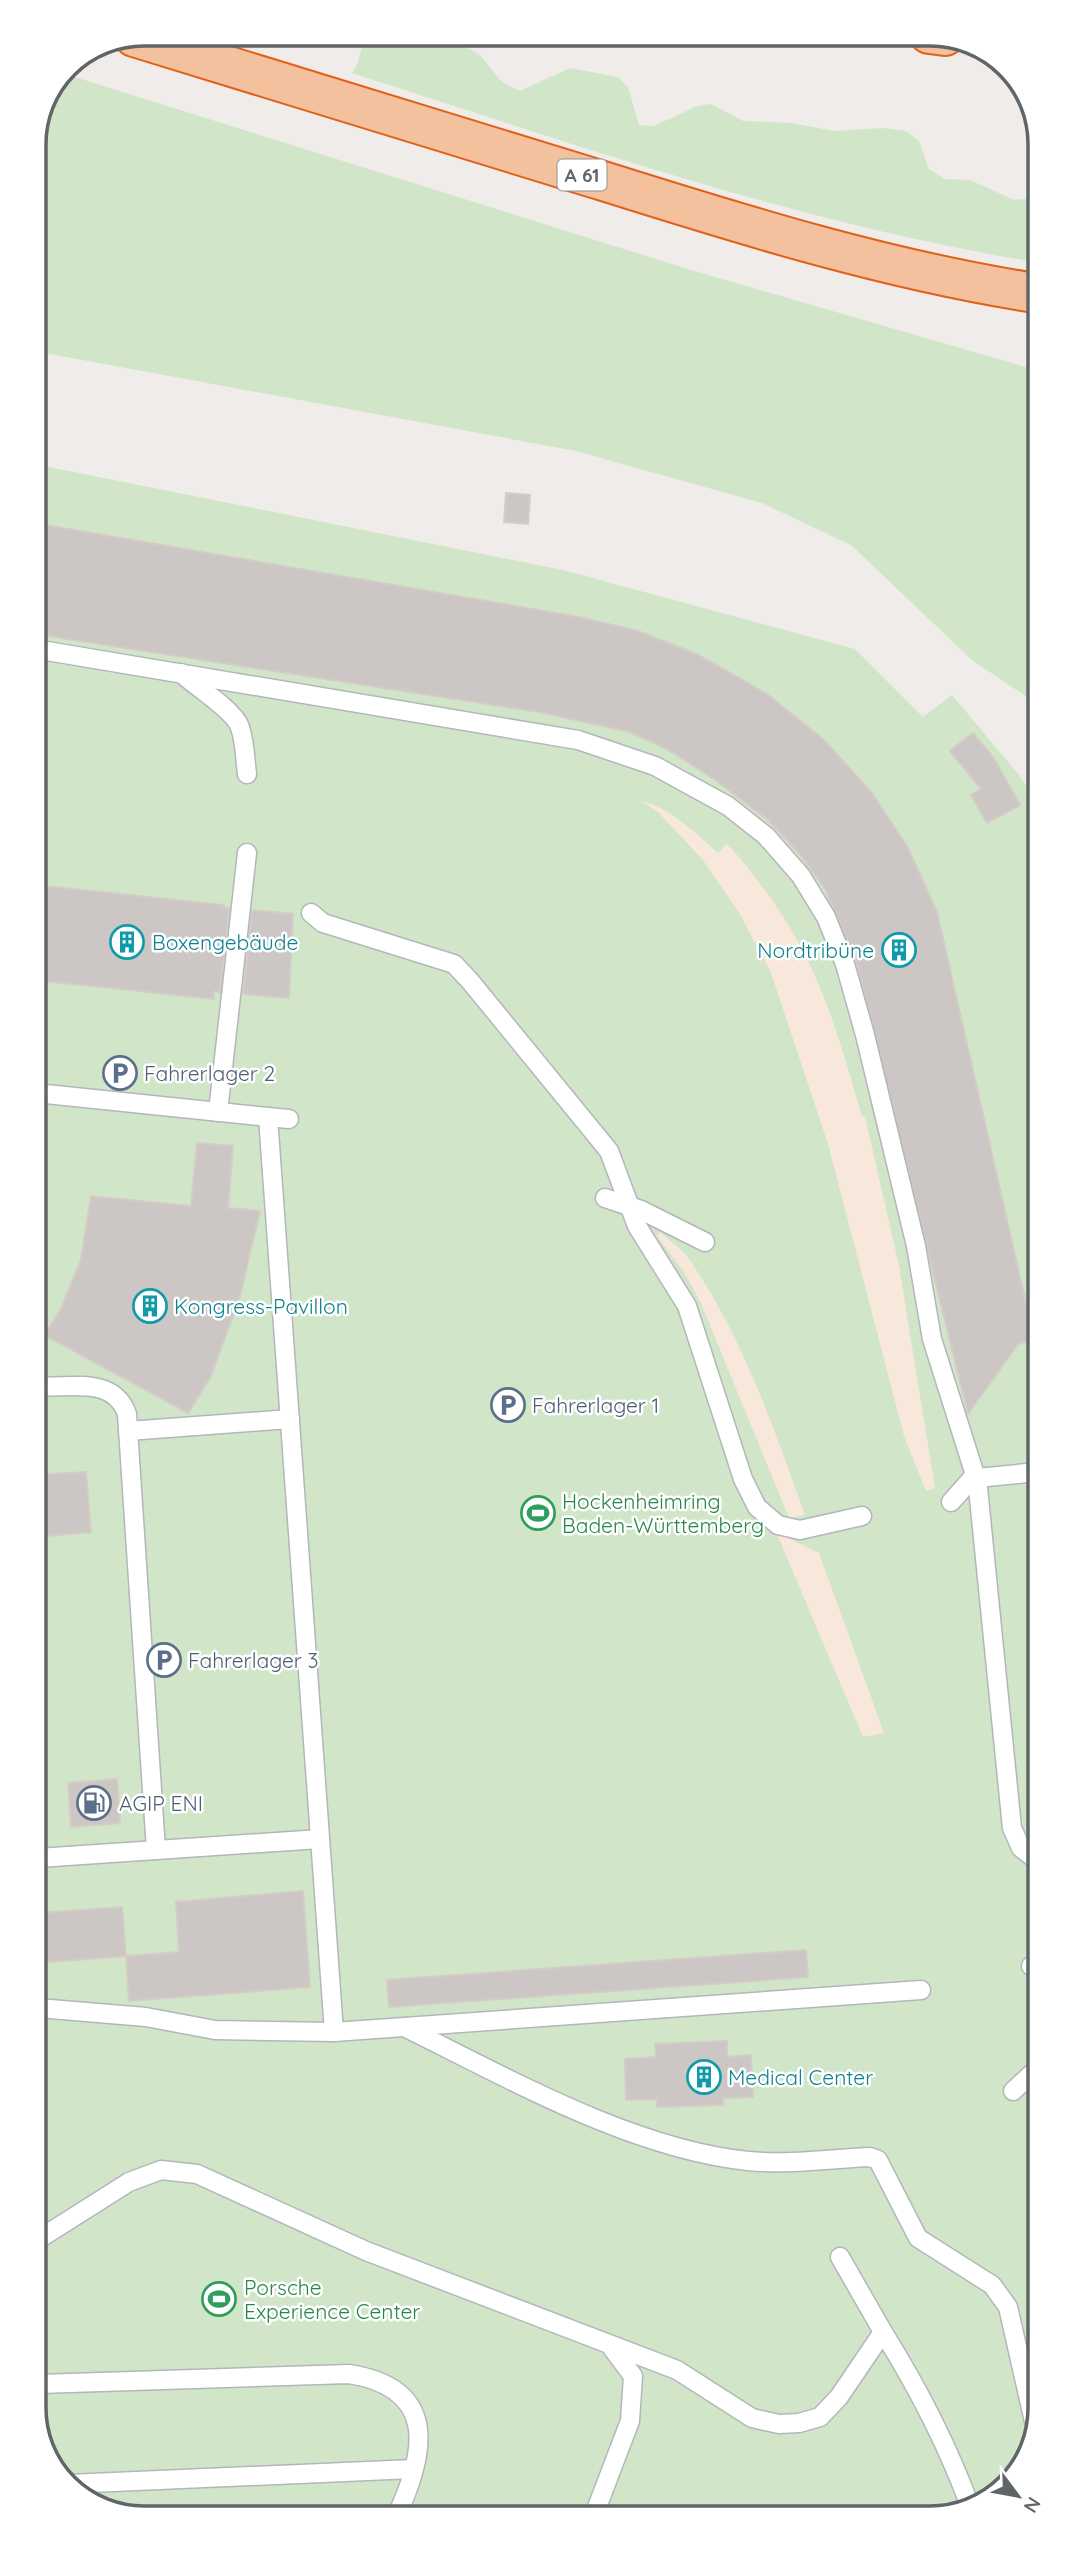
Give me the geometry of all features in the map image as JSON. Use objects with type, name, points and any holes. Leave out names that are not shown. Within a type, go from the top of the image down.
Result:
[{"type":"highway","name":"A 61","points":[[164,46],[782,234],[935,274],[1028,292]]},
{"type":"lane","points":[[46,651],[578,740],[655,766],[728,806],[766,836],[801,876],[827,917],[845,964],[916,1246],[932,1339],[976,1477],[1012,1828],[1021,1848],[1028,1853]]},
{"type":"lane","points":[[181,673],[203,694],[230,711],[239,726],[247,774]]},
{"type":"lane","points":[[218,1112],[247,853]]},
{"type":"lane","points":[[311,913],[323,923],[454,964],[609,1151],[637,1226],[687,1306],[743,1479],[757,1507],[778,1525],[800,1531],[862,1516]]},
{"type":"lane","points":[[46,1094],[289,1119]]},
{"type":"lane","points":[[268,1117],[334,2032]]},
{"type":"lane","points":[[605,1198],[632,1207],[705,1242]]},
{"type":"lane","points":[[46,1386],[99,1387],[116,1395],[123,1402],[127,1414],[156,1850]]},
{"type":"lane","points":[[128,1431],[290,1419]]},
{"type":"lane","points":[[951,1503],[976,1477],[1028,1473]]},
{"type":"lane","points":[[46,1857],[320,1839]]},
{"type":"lane","points":[[46,2009],[146,2017],[215,2030],[334,2032],[920,1990]]},
{"type":"lane","points":[[404,2026],[601,2120],[666,2145],[747,2161],[870,2157],[878,2160],[918,2238],[992,2285],[1008,2306],[1028,2395]]},
{"type":"lane","points":[[1013,2091],[1028,2077]]},
{"type":"lane","points":[[46,2234],[129,2182],[160,2170],[197,2174],[366,2251],[612,2348],[677,2370],[752,2417],[779,2424],[799,2423],[820,2417],[839,2398],[883,2332]]},
{"type":"lane","points":[[840,2257],[909,2374],[952,2457],[967,2499]]},
{"type":"lane","points":[[597,2506],[630,2421],[633,2376],[612,2348]]},
{"type":"lane","points":[[46,2384],[349,2374],[369,2377],[403,2396],[414,2409],[419,2445],[414,2469],[400,2506]]},
{"type":"lane","points":[[81,2483],[414,2469]]},
{"type":"green space","points":[[363,46],[463,46],[479,54],[501,81],[520,91],[570,68],[618,77],[628,87],[639,125],[654,126],[697,106],[711,104],[743,121],[792,123],[834,131],[882,128],[906,131],[919,141],[929,169],[945,179],[970,180],[1014,200],[1028,199],[1028,261],[861,227],[690,180],[352,73]]},
{"type":"green space","points":[[72,76],[691,270],[1028,368],[1028,698],[972,660],[851,545],[762,503],[576,451],[46,353],[46,137],[53,106],[62,89]]},
{"type":"green space","name":"Hockenheimring Baden-Württemberg","points":[[46,466],[563,570],[855,649],[923,717],[952,695],[1028,789],[1028,2408],[1027,2427],[1018,2452],[1012,2461],[983,2461],[983,2491],[943,2506],[137,2506],[106,2499],[74,2478],[62,2463],[46,2421]],"holes":[[[973,733],[988,752],[987,769],[951,751]]]},
{"type":"sand","points":[[642,801],[673,816],[718,853],[726,844],[764,889],[813,971],[834,1026],[862,1116],[865,1116],[899,1266],[935,1488],[926,1491],[904,1436],[828,1144],[771,973],[740,914],[703,860],[659,813]]},
{"type":"sand","points":[[660,1232],[688,1258],[726,1321],[756,1385],[805,1515],[789,1518],[700,1301],[684,1272],[657,1236]]},
{"type":"sand","points":[[776,1532],[819,1553],[884,1733],[863,1737]]},
{"type":"building","points":[[506,493],[530,495],[528,524],[504,522]]},
{"type":"building","name":"Nordtribüne","points":[[46,525],[579,617],[638,631],[699,655],[767,694],[824,740],[872,793],[908,848],[937,912],[1028,1313],[1028,1341],[1018,1344],[968,1414],[856,961],[825,889],[799,853],[768,820],[717,781],[669,750],[630,732],[539,712],[46,636]]},
{"type":"building","points":[[973,733],[993,757],[1020,805],[987,823],[971,795],[981,789],[950,751]]},
{"type":"building","name":"Boxengebäude","points":[[46,886],[224,905],[223,908],[229,908],[220,992],[214,991],[214,999],[46,981]]},
{"type":"building","points":[[252,910],[293,914],[289,998],[243,994]]},
{"type":"building","name":"Kongress-Pavillon","points":[[197,1143],[233,1146],[228,1208],[260,1211],[239,1300],[210,1378],[188,1413],[46,1336],[46,1332],[60,1311],[81,1260],[91,1196],[191,1206]]},
{"type":"building","points":[[86,1472],[91,1532],[46,1536],[46,1474]]},
{"type":"building","name":"AGIP ENI","points":[[117,1779],[120,1823],[71,1827],[68,1783]]},
{"type":"building","points":[[303,1891],[310,1987],[129,2001],[126,1956],[179,1952],[176,1902]]},
{"type":"building","points":[[122,1907],[126,1956],[46,1962],[46,1912]]},
{"type":"building","points":[[806,1950],[808,1977],[389,2007],[387,1980]]},
{"type":"building","name":"Medical Center","points":[[727,2041],[727,2057],[751,2055],[753,2097],[723,2098],[723,2105],[657,2107],[657,2099],[626,2100],[625,2059],[656,2057],[655,2044]]},
{"type":"place","name":"Boxengebäude","points":[[127,942]]},
{"type":"place","name":"Nordtribüne","points":[[899,950]]},
{"type":"place","name":"Fahrerlager 2","points":[[120,1073]]},
{"type":"place","name":"Kongress-Pavillon","points":[[150,1306]]},
{"type":"place","name":"Fahrerlager 1","points":[[508,1405]]},
{"type":"place","name":"Hockenheimring Baden-Württemberg","points":[[538,1513]]},
{"type":"place","name":"Fahrerlager 3","points":[[164,1660]]},
{"type":"place","name":"AGIP ENI","points":[[94,1803]]},
{"type":"place","name":"Medical Center","points":[[704,2077]]},
{"type":"place","name":"Porsche Experience Center","points":[[219,2299]]}]
